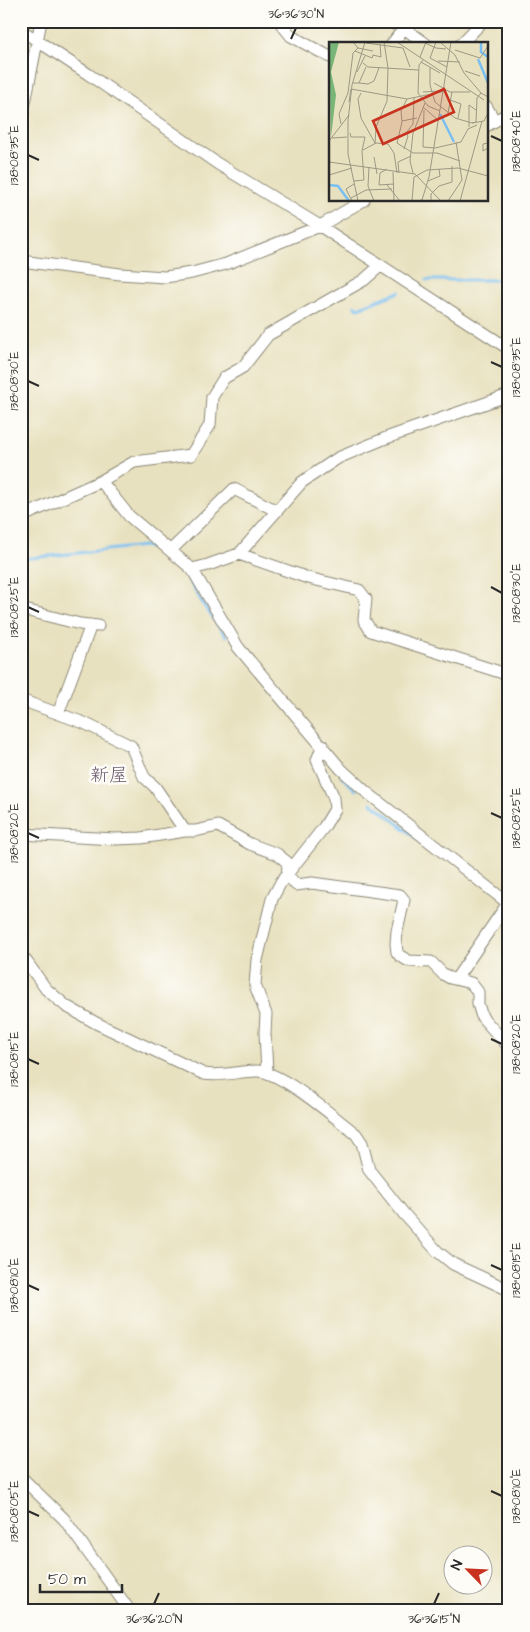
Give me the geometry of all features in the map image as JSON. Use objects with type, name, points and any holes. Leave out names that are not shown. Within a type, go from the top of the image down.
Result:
[{"type":"street","points":[[21,123],[41,21]]},
{"type":"street","points":[[279,21],[291,36],[329,57]]},
{"type":"street","points":[[388,21],[404,28],[423,42]]},
{"type":"street","points":[[463,42],[482,21]]},
{"type":"street","points":[[394,42],[404,28]]},
{"type":"street","points":[[21,30],[218,164],[320,226],[509,349]]},
{"type":"street","points":[[491,124],[509,113]]},
{"type":"street","points":[[21,261],[120,274],[165,277],[192,273],[226,264],[320,226],[362,201]]},
{"type":"street","points":[[21,517],[101,481],[134,462],[191,455],[210,425],[212,397],[224,378],[243,366],[268,335],[364,280],[380,266]]},
{"type":"street","points":[[192,569],[239,554],[275,510],[302,482],[338,458],[386,438],[509,395]]},
{"type":"street","points":[[101,481],[129,516],[192,569],[238,647],[341,769],[365,791],[508,903],[456,979]]},
{"type":"street","points":[[170,550],[234,489],[275,510]]},
{"type":"street","points":[[239,554],[308,578],[359,590],[366,599],[364,620],[371,631],[509,675]]},
{"type":"street","points":[[21,610],[95,625],[58,714]]},
{"type":"street","points":[[21,700],[84,723],[131,746],[144,777],[155,787],[185,830]]},
{"type":"street","points":[[267,1072],[266,1014],[255,985],[257,960],[272,899],[281,882],[324,827],[335,809],[334,798],[317,760],[323,746]]},
{"type":"street","points":[[21,834],[115,839],[141,838],[218,826],[250,844],[277,854],[287,862],[287,874],[296,885],[312,883],[400,896],[404,900],[397,931],[397,952],[400,956],[409,960],[430,962],[443,974],[471,983],[478,992],[478,1004],[482,1017],[507,1045],[509,1051]]},
{"type":"street","points":[[21,954],[51,994],[66,1006],[114,1032],[204,1074],[212,1076],[257,1071],[267,1072],[284,1079],[356,1134],[362,1143],[369,1170],[437,1251],[453,1264],[509,1290]]},
{"type":"street","points":[[21,1477],[64,1519],[130,1611]]},
{"type":"waterway","points":[[427,280],[509,280]]},
{"type":"waterway","points":[[355,305],[358,308],[399,292]]},
{"type":"waterway","points":[[21,559],[144,546],[168,555]]},
{"type":"waterway","points":[[179,564],[205,607],[226,636]]},
{"type":"waterway","points":[[342,777],[356,790]]},
{"type":"waterway","points":[[372,803],[428,847]]},
{"type":"district","name":"新屋","points":[[109,774]]}]
